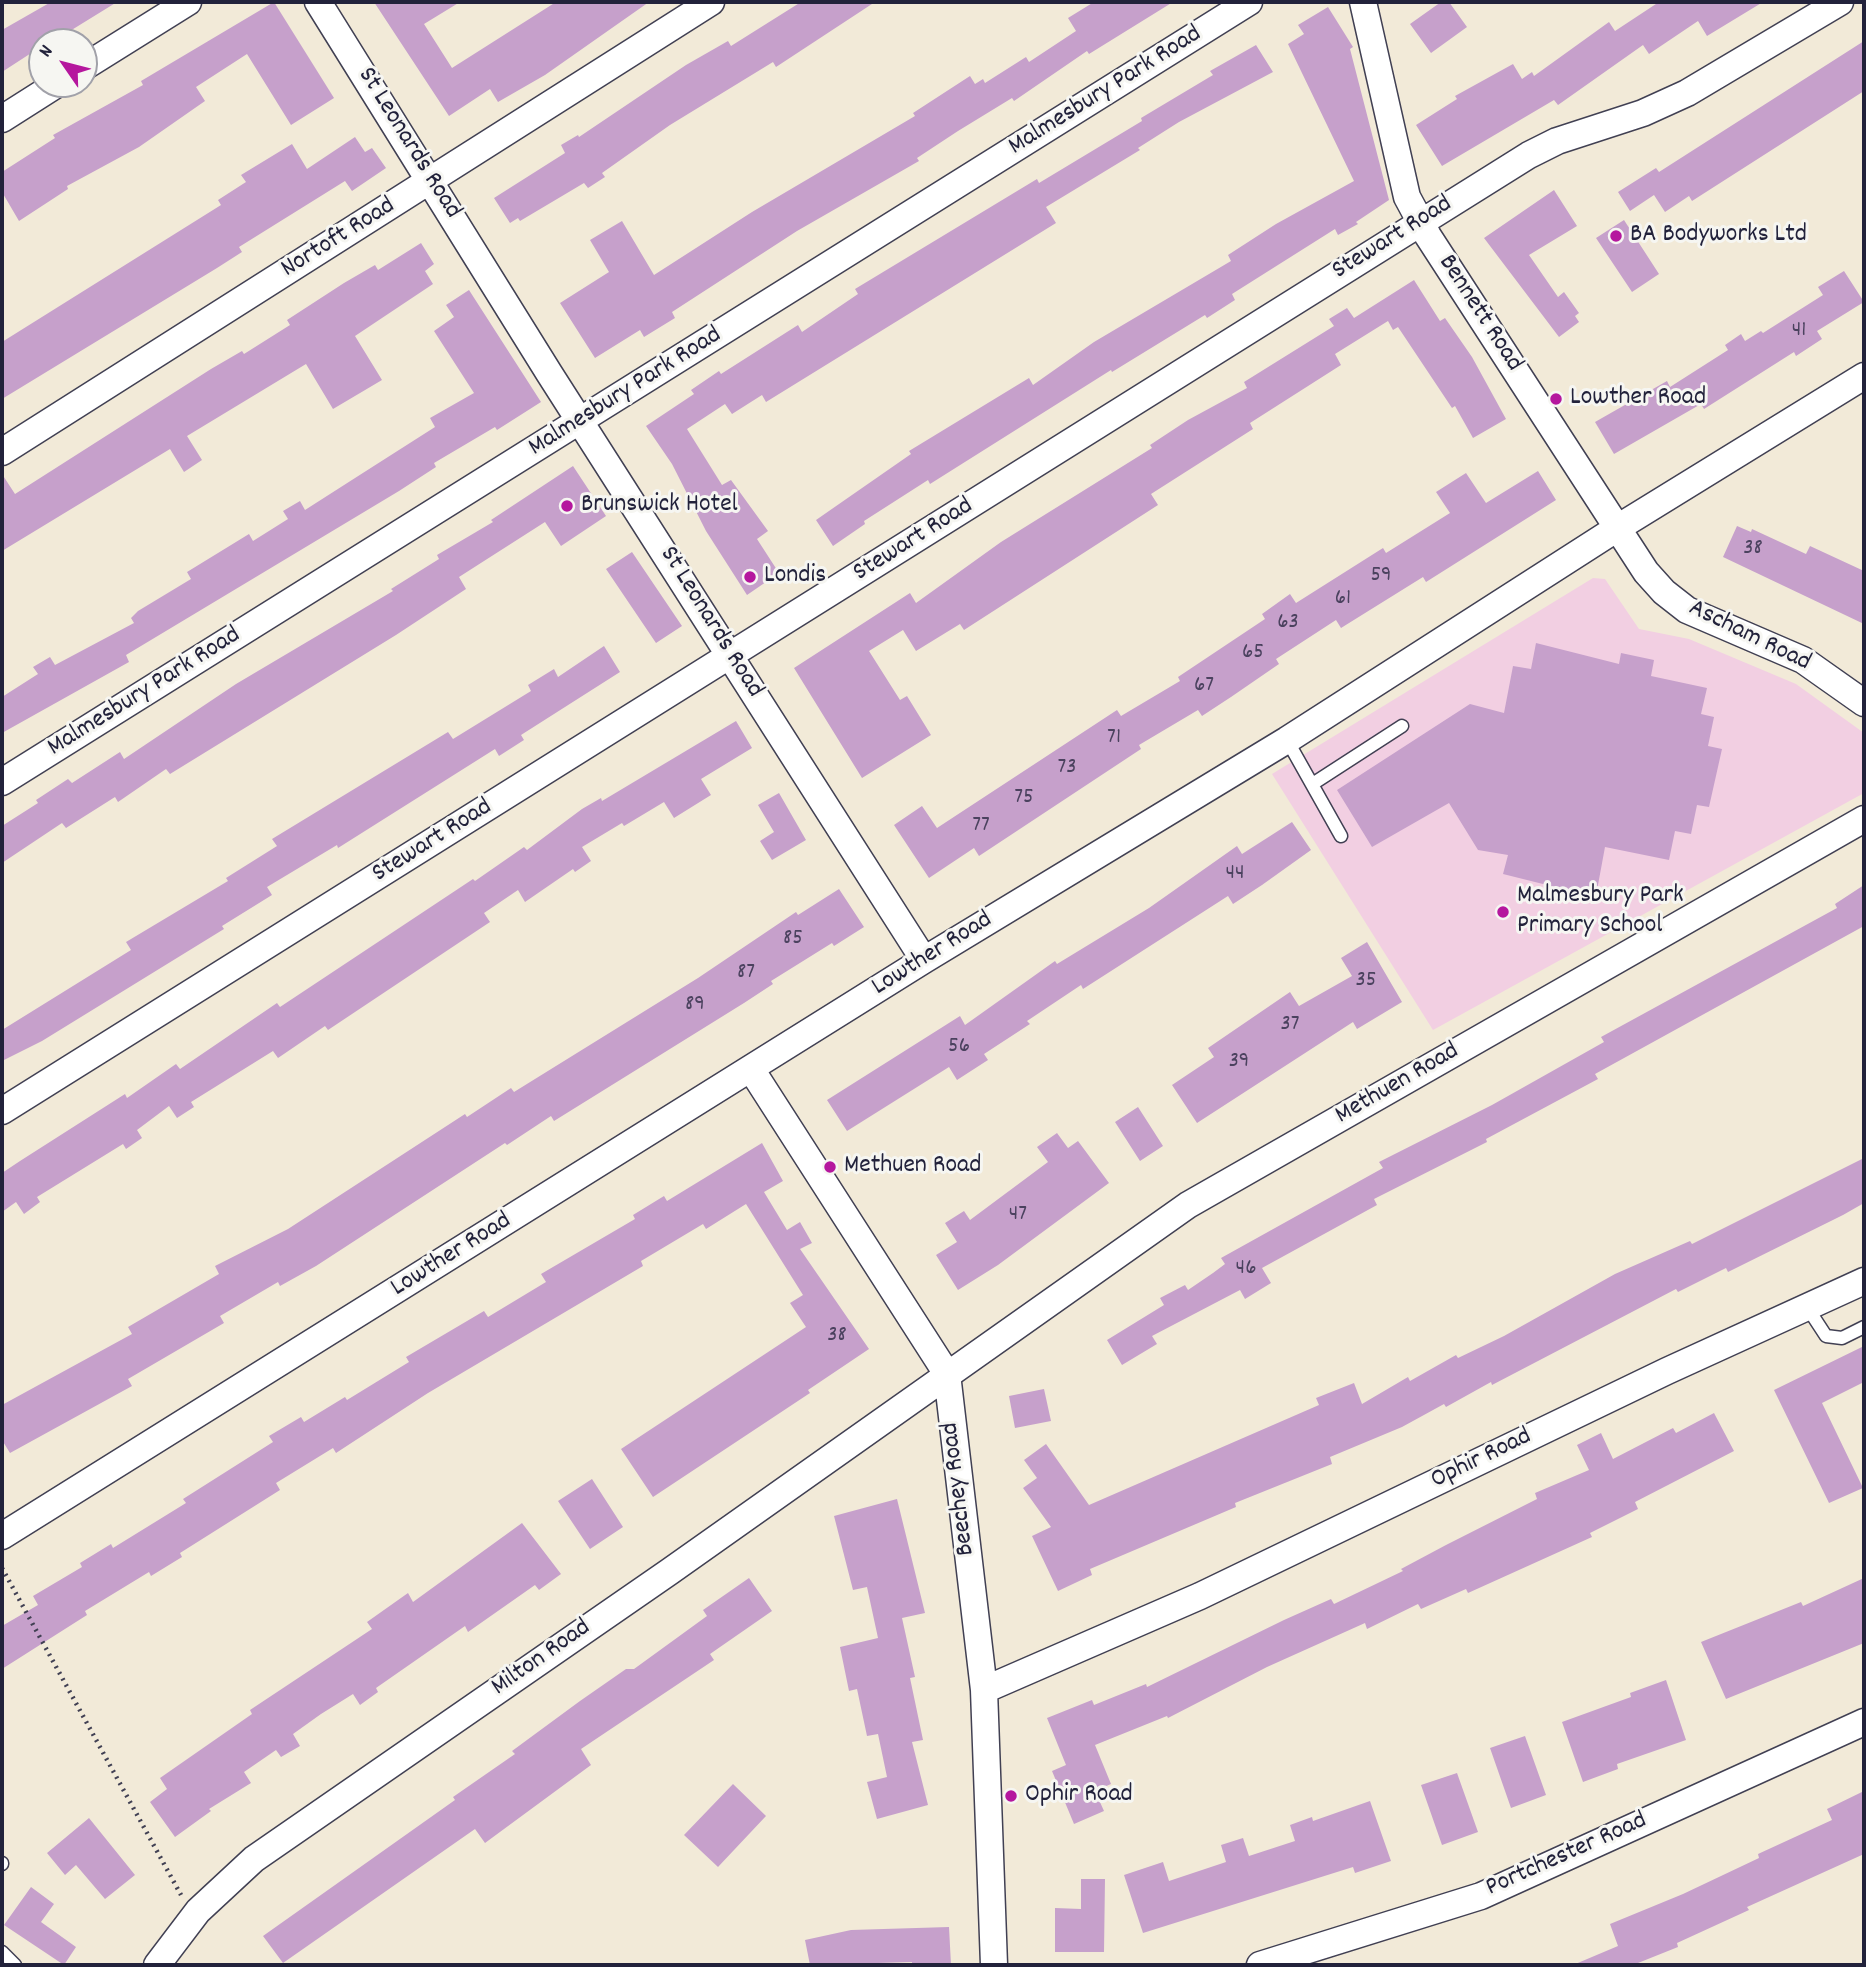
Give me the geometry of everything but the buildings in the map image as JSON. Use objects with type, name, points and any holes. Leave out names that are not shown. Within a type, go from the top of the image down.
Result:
[{"type":"street","points":[[98,58],[188,2]]},
{"type":"street","name":"St Leonards Road","points":[[318,2],[549,373],[923,960]]},
{"type":"street","name":"Nortoft Road","points":[[2,452],[432,182],[711,2]]},
{"type":"street","name":"Malmesbury Park Road","points":[[2,782],[1249,2]]},
{"type":"street","name":"Bennett Road","points":[[1363,2],[1407,197],[1420,222],[1619,527]]},
{"type":"street","name":"Stewart Road","points":[[2,1111],[731,657],[1420,222],[1558,141],[1643,113],[1687,93],[1840,2]]},
{"type":"street","points":[[2,119],[35,98]]},
{"type":"street","name":"Lowther Road","points":[[2,1536],[923,960],[1287,740],[1619,527],[1864,376]]},
{"type":"street","name":"Ascham Road","points":[[1619,527],[1646,572],[1687,610],[1803,660],[1864,703]]},
{"type":"street","name":"Methuen Road","points":[[947,1374],[1188,1205],[1864,820]]},
{"type":"street","name":"Beechey Road","points":[[751,1069],[947,1374],[984,1690],[994,1965]]},
{"type":"street","name":"Ophir Road","points":[[984,1690],[1200,1596],[1864,1281]]},
{"type":"street","name":"Milton Road","points":[[157,1965],[198,1911],[254,1859],[947,1374]]},
{"type":"street","name":"Portchester Road","points":[[1261,1965],[1481,1896],[1864,1722]]},
{"type":"lane","points":[[1314,783],[1402,726]]},
{"type":"lane","points":[[1287,740],[1314,783],[1341,836]]},
{"type":"lane","points":[[1807,1307],[1826,1336],[1843,1338],[1864,1327]]},
{"type":"lane","points":[[2,1952],[15,1965]]},
{"type":"path","points":[[2,1568],[177,1891],[198,1911]]},
{"type":"shaded area","name":"Malmesbury Park Primary School","points":[[1593,578],[1605,579],[1639,629],[1689,639],[1796,684],[1864,733],[1864,793],[1433,1030],[1272,774]]},
{"type":"place","name":"BA Bodyworks Ltd","points":[[1616,236]]},
{"type":"place","name":"Lowther Road","points":[[1556,399]]},
{"type":"place","name":"Brunswick Hotel","points":[[567,506]]},
{"type":"place","name":"Londis","points":[[750,577]]},
{"type":"place","name":"Malmesbury Park Primary School","points":[[1503,912]]},
{"type":"place","name":"Methuen Road","points":[[830,1167]]},
{"type":"place","name":"Ophir Road","points":[[1011,1796]]}]
